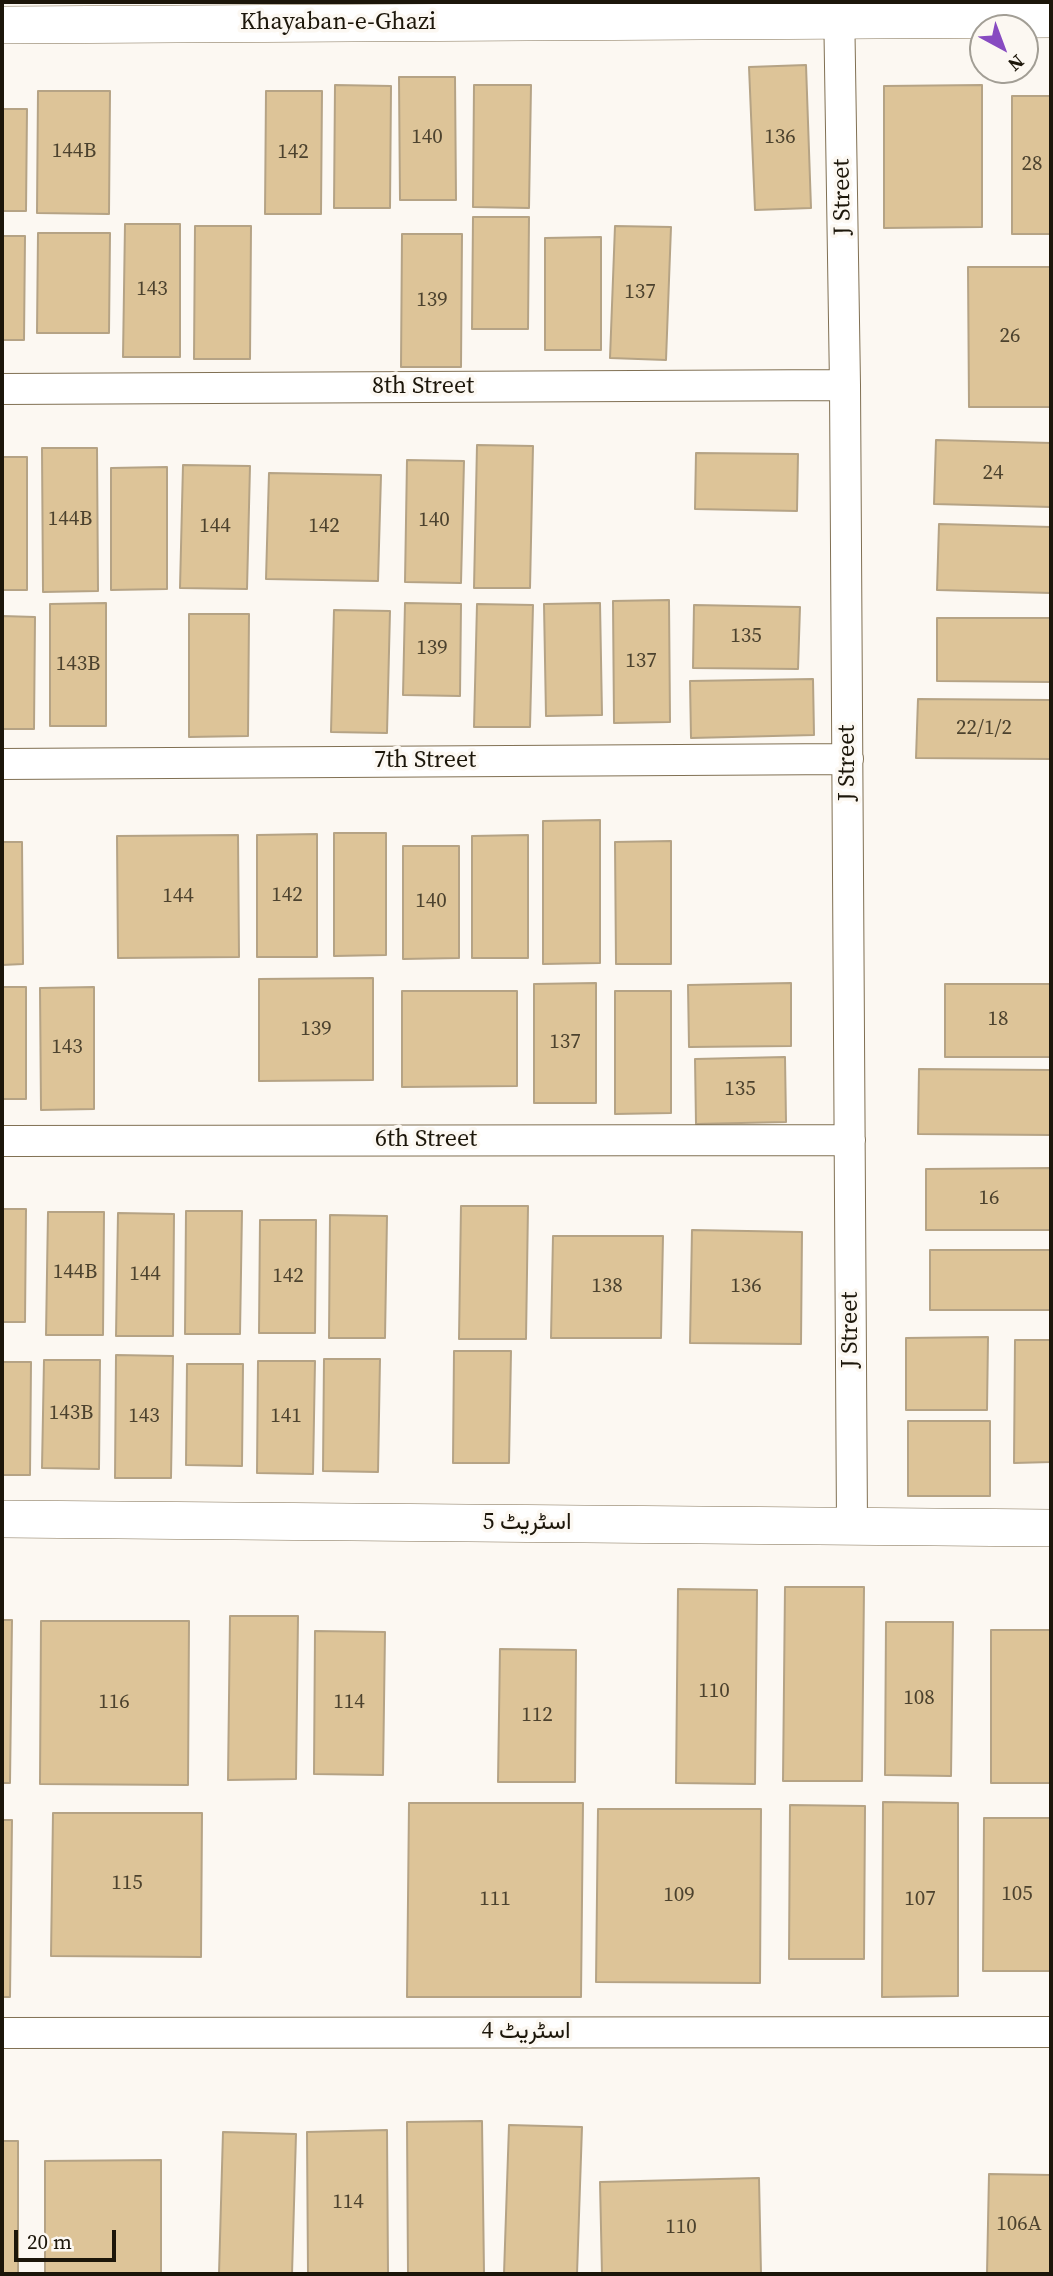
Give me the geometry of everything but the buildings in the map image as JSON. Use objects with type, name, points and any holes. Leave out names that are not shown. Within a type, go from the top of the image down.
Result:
[{"type":"street","name":"Khayaban-e-Ghazi","points":[[2,25],[840,11],[1051,19]]},
{"type":"street","name":"J Street","points":[[840,11],[852,1525]]},
{"type":"street","name":"8th Street","points":[[2,389],[845,385]]},
{"type":"street","name":"7th Street","points":[[2,764],[848,759]]},
{"type":"street","name":"6th Street","points":[[2,1141],[850,1140]]},
{"type":"street","name":"اسٹریٹ 5","points":[[2,1519],[1051,1528]]},
{"type":"street","name":"اسٹریٹ 4","points":[[2,2033],[1051,2032]]}]
